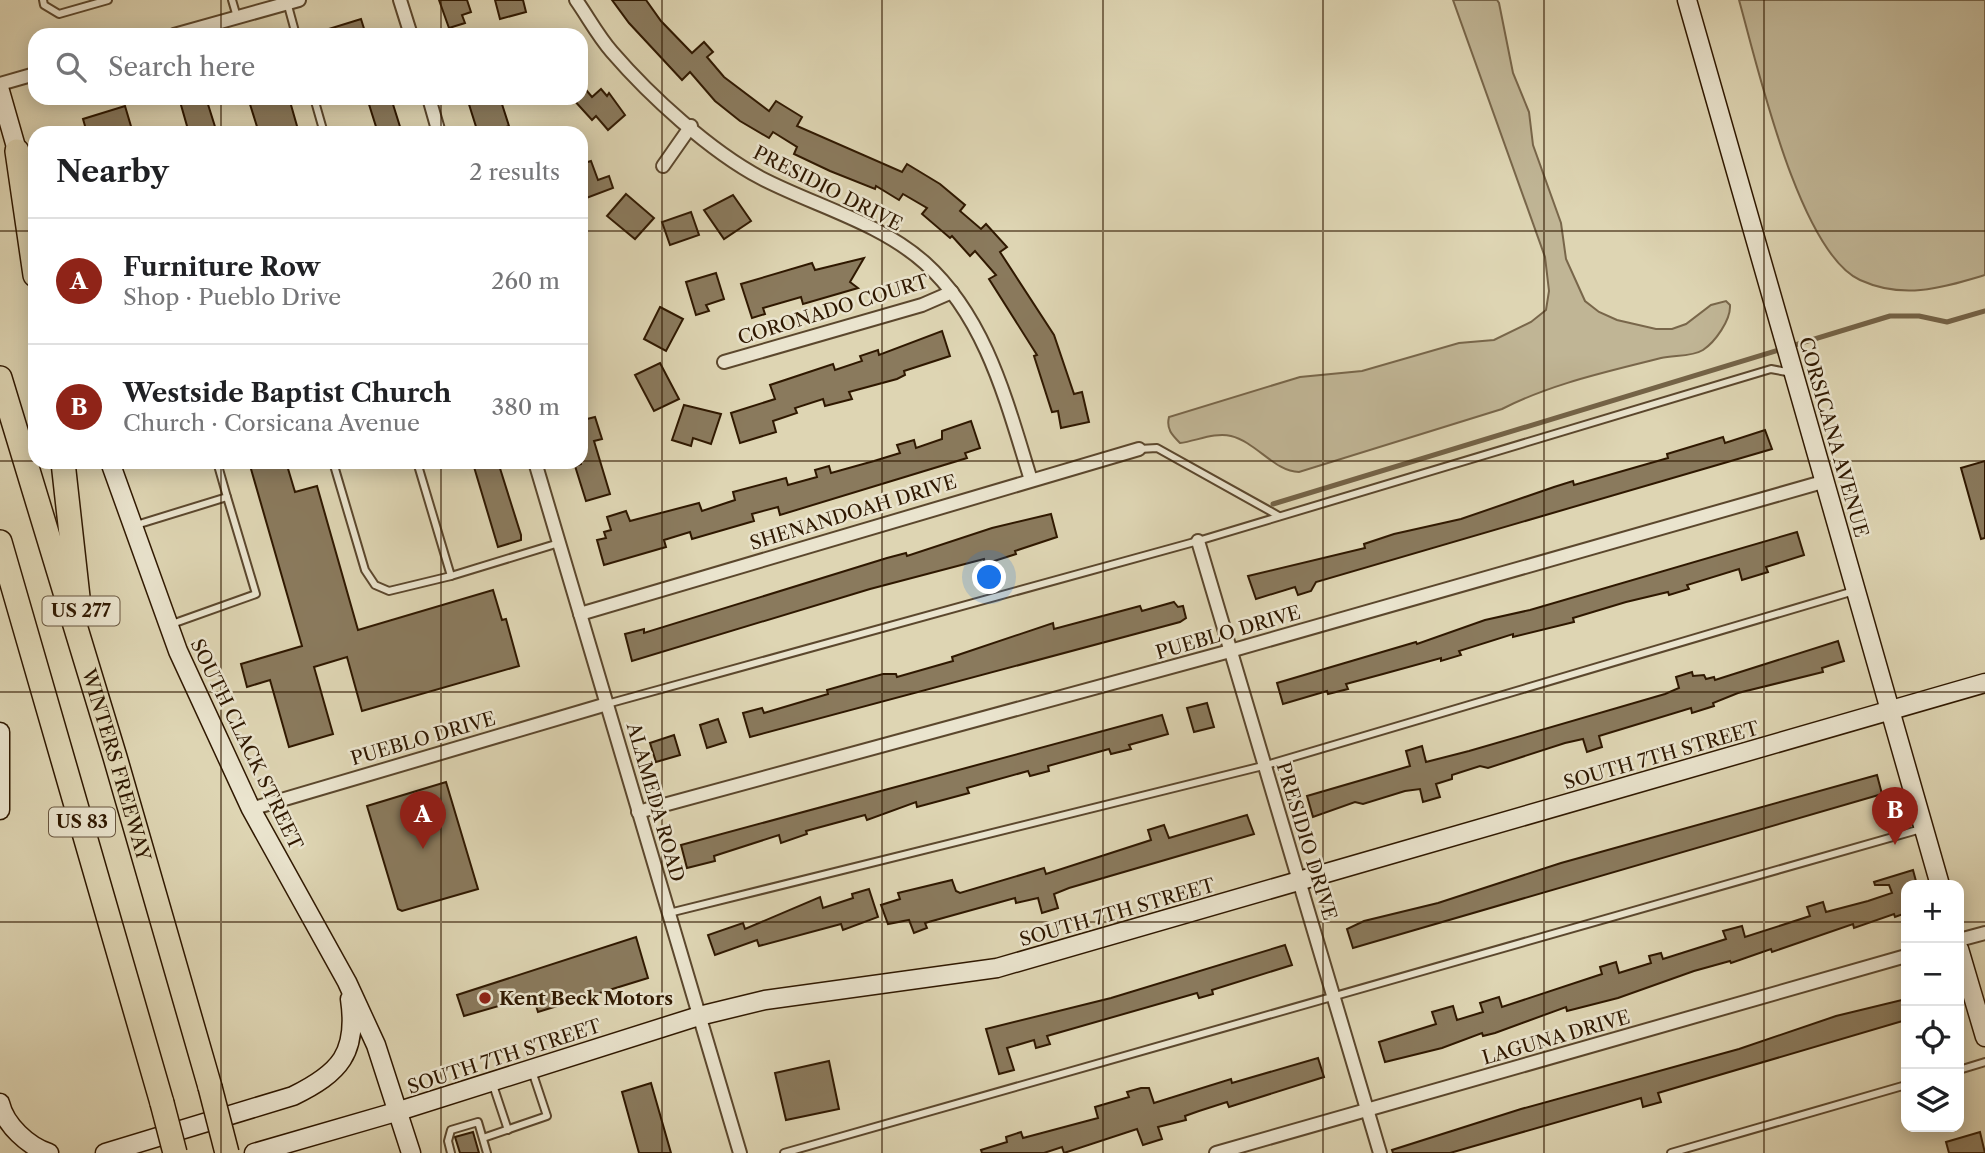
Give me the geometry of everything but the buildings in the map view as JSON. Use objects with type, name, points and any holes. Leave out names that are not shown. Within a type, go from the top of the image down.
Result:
[{"type":"highway","points":[[17,151],[28,227]]},
{"type":"highway","name":"WINTERS FREEWAY","points":[[0,378],[115,757],[227,1153]]},
{"type":"highway","name":"US 277","points":[[64,469],[76,589],[115,757]]},
{"type":"highway","name":"US 83","points":[[0,541],[175,1153]]},
{"type":"main road","name":"CORSICANA AVENUE","points":[[1687,0],[1826,481],[1888,711],[1938,880]]},
{"type":"main road","points":[[0,91],[28,188]]},
{"type":"main road","name":"SOUTH CLACK STREET","points":[[112,469],[169,625],[250,809],[347,982],[376,1045],[411,1153]]},
{"type":"main road","name":"SOUTH 7TH STREET","points":[[254,1153],[399,1111],[699,1016],[765,1000],[997,968],[1985,683]]},
{"type":"main road","points":[[0,735],[0,810]]},
{"type":"main road","points":[[1964,966],[1985,1037]]},
{"type":"main road","points":[[105,1153],[293,1096],[317,1084],[336,1070],[350,1045],[352,1017],[347,982]]},
{"type":"main road","points":[[0,1103],[2,1112],[16,1131],[37,1149],[48,1153]]},
{"type":"street","points":[[400,0],[409,28]]},
{"type":"street","name":"PRESIDIO DRIVE","points":[[576,0],[611,51],[691,126],[741,166],[867,226],[925,263],[951,292],[988,353],[1000,381],[1031,480]]},
{"type":"street","points":[[198,28],[291,1]]},
{"type":"street","points":[[0,84],[28,76]]},
{"type":"street","points":[[431,105],[437,126]]},
{"type":"street","points":[[663,166],[691,126]]},
{"type":"street","name":"CORONADO COURT","points":[[724,362],[922,305],[951,292]]},
{"type":"street","name":"SHENANDOAH DRIVE","points":[[580,614],[1139,449]]},
{"type":"street","name":"ALAMEDA ROAD","points":[[537,469],[740,1153]]},
{"type":"street","name":"PUEBLO DRIVE","points":[[638,812],[1230,652],[1826,481]]},
{"type":"street","name":"PRESIDIO DRIVE","points":[[1198,541],[1380,1153]]},
{"type":"street","name":"PUEBLO DRIVE","points":[[250,809],[607,704]]},
{"type":"street","points":[[1964,939],[1985,933]]},
{"type":"street","name":"LAGUNA DRIVE","points":[[1216,1153],[1901,957]]},
{"type":"lane","points":[[43,0],[44,5],[59,14],[108,0]]},
{"type":"lane","points":[[232,0],[237,17]]},
{"type":"lane","points":[[291,1],[295,28]]},
{"type":"lane","points":[[316,105],[322,126]]},
{"type":"lane","points":[[607,704],[1198,541],[1771,369],[1792,368]]},
{"type":"lane","points":[[1139,449],[1157,448],[1279,516]]},
{"type":"lane","points":[[169,625],[256,594],[219,469]]},
{"type":"lane","points":[[335,469],[365,570],[374,585],[389,591],[451,576],[559,543]]},
{"type":"lane","points":[[420,469],[451,576]]},
{"type":"lane","points":[[132,527],[227,497]]},
{"type":"lane","points":[[668,913],[1263,766],[1856,590]]},
{"type":"lane","points":[[784,1153],[1335,999],[1923,829]]},
{"type":"lane","points":[[1962,1069],[1985,1062]]},
{"type":"lane","points":[[483,1138],[547,1116],[532,1069]]},
{"type":"lane","points":[[492,1082],[508,1130]]},
{"type":"lane","points":[[1671,1153],[1901,1086]]},
{"type":"lane","points":[[452,1153],[448,1141],[451,1130],[478,1122],[487,1153]]},
{"type":"shaded area","points":[[1453,0],[1497,0],[1499,3],[1513,73],[1529,112],[1533,145],[1561,223],[1566,259],[1585,301],[1599,312],[1617,320],[1656,329],[1672,329],[1686,324],[1711,305],[1726,301],[1730,305],[1730,311],[1721,330],[1708,346],[1699,352],[1661,358],[1580,379],[1502,409],[1299,472],[1282,467],[1249,444],[1231,436],[1212,436],[1180,443],[1169,428],[1169,417],[1300,377],[1362,371],[1459,343],[1494,340],[1531,322],[1546,310],[1549,291],[1545,257]]},
{"type":"shaded area","points":[[1739,0],[1985,0],[1985,275],[1938,288],[1907,291],[1876,286],[1860,280],[1838,263],[1818,233],[1783,154]]},
{"type":"waterway","points":[[1273,504],[1890,316],[1919,316],[1947,322],[1985,311]]},
{"type":"place","name":"Westside Baptist Church","points":[[1895,845]]},
{"type":"place","name":"Furniture Row","points":[[423,849]]},
{"type":"place","name":"Kent Beck Motors","points":[[485,998]]}]
